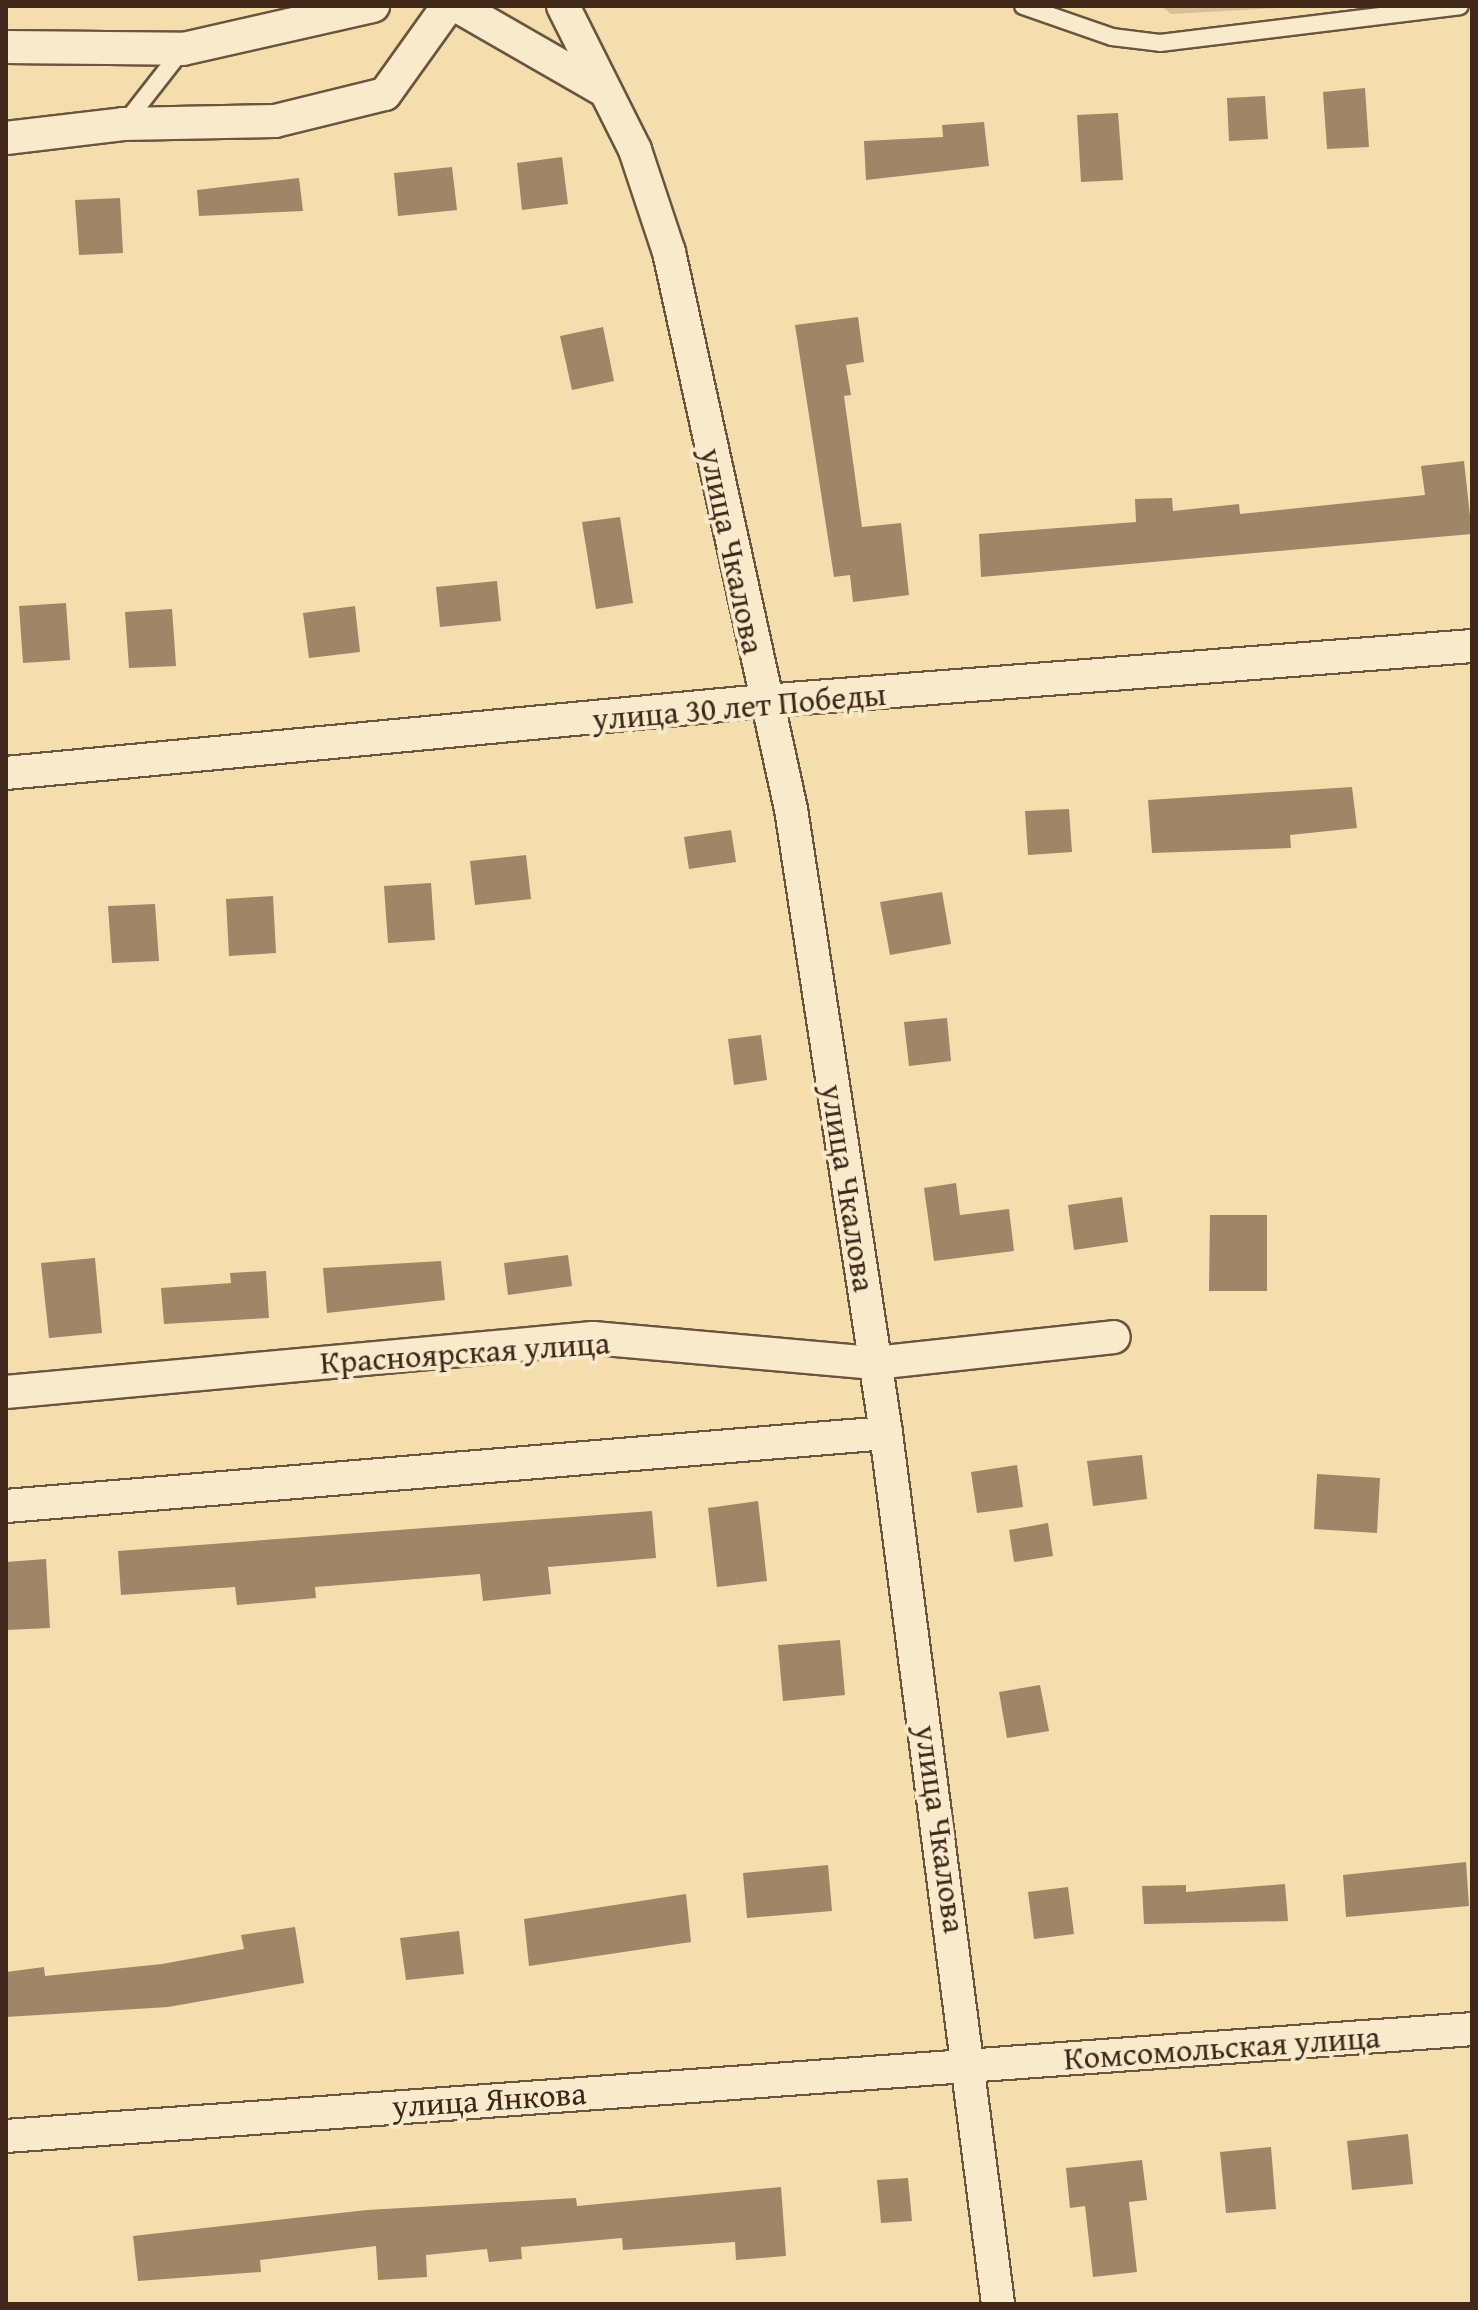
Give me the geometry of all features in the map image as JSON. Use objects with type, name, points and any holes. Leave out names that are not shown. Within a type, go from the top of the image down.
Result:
[{"type":"street","points":[[6,47],[183,49],[373,6]]},
{"type":"street","points":[[6,138],[123,124],[275,121],[385,94],[448,6]]},
{"type":"street","points":[[457,6],[605,91]]},
{"type":"street","points":[[491,6],[512,6]]},
{"type":"street","name":"улица Чкалова","points":[[563,6],[635,150],[669,252],[764,701],[791,809],[886,1433],[972,2064],[998,2304]]},
{"type":"street","name":"улица 30 лет Победы","points":[[6,773],[764,701],[1472,646]]},
{"type":"street","name":"Красноярская улица","points":[[6,1392],[593,1338],[875,1363],[1114,1337]]},
{"type":"street","points":[[6,1506],[886,1433]]},
{"type":"street","name":"Комсомольская улица","points":[[972,2064],[1472,2029]]},
{"type":"street","name":"улица Янкова","points":[[6,2136],[972,2064]]},
{"type":"lane","points":[[1023,6],[1112,37],[1160,43],[1460,6]]},
{"type":"lane","points":[[123,124],[183,49]]},
{"type":"shaded area","points":[[1161,6],[1313,6],[1171,14]]},
{"type":"building","points":[[1365,88],[1369,147],[1327,149],[1323,92]]},
{"type":"building","points":[[1265,96],[1268,139],[1229,141],[1227,98]]},
{"type":"building","points":[[1118,113],[1123,180],[1081,182],[1077,115]]},
{"type":"building","points":[[984,122],[989,166],[866,180],[864,141],[943,137],[942,125]]},
{"type":"building","points":[[562,157],[568,204],[522,210],[517,163]]},
{"type":"building","points":[[452,167],[457,210],[398,216],[394,173]]},
{"type":"building","points":[[299,178],[303,211],[199,216],[197,190]]},
{"type":"building","points":[[120,198],[123,253],[79,255],[75,200]]},
{"type":"building","points":[[858,317],[864,362],[846,365],[851,395],[844,396],[862,527],[901,523],[909,595],[853,602],[850,575],[834,577],[795,325]]},
{"type":"building","points":[[603,327],[614,381],[572,390],[560,336]]},
{"type":"building","points":[[1464,461],[1472,534],[981,577],[979,534],[1136,522],[1135,499],[1172,498],[1173,511],[1239,504],[1240,514],[1425,495],[1421,466]]},
{"type":"building","points":[[620,517],[633,603],[596,609],[582,522]]},
{"type":"building","points":[[497,581],[501,621],[440,627],[436,587]]},
{"type":"building","points":[[66,603],[70,660],[23,663],[19,606]]},
{"type":"building","points":[[355,606],[360,652],[309,658],[303,613]]},
{"type":"building","points":[[172,609],[176,666],[129,668],[125,612]]},
{"type":"building","points":[[1352,787],[1357,828],[1290,835],[1291,848],[1152,853],[1148,800]]},
{"type":"building","points":[[1069,809],[1072,852],[1028,855],[1025,811]]},
{"type":"building","points":[[731,830],[736,862],[689,869],[684,837]]},
{"type":"building","points":[[526,855],[531,899],[475,905],[470,861]]},
{"type":"building","points":[[431,883],[435,940],[388,943],[384,886]]},
{"type":"building","points":[[942,892],[951,944],[890,955],[880,902]]},
{"type":"building","points":[[273,896],[276,953],[229,956],[226,899]]},
{"type":"building","points":[[155,904],[159,961],[112,963],[108,906]]},
{"type":"building","points":[[947,1018],[951,1061],[909,1066],[904,1022]]},
{"type":"building","points":[[761,1035],[767,1080],[734,1085],[728,1039]]},
{"type":"building","points":[[956,1183],[960,1215],[1009,1209],[1014,1251],[934,1261],[924,1188]]},
{"type":"building","points":[[1122,1197],[1128,1242],[1074,1250],[1068,1205]]},
{"type":"building","points":[[1210,1215],[1267,1215],[1267,1291],[1209,1291]]},
{"type":"building","points":[[568,1255],[572,1286],[508,1295],[504,1263]]},
{"type":"building","points":[[95,1258],[102,1333],[49,1338],[41,1263]]},
{"type":"building","points":[[441,1261],[445,1300],[327,1313],[323,1268]]},
{"type":"building","points":[[266,1271],[269,1318],[164,1324],[161,1288],[231,1283],[230,1273]]},
{"type":"building","points":[[1142,1455],[1147,1499],[1093,1506],[1087,1461]]},
{"type":"building","points":[[1017,1465],[1023,1507],[977,1513],[971,1472]]},
{"type":"building","points":[[1317,1474],[1380,1478],[1377,1533],[1314,1529]]},
{"type":"building","points":[[758,1501],[767,1581],[717,1587],[708,1508]]},
{"type":"building","points":[[652,1511],[656,1558],[548,1567],[551,1594],[483,1601],[480,1574],[315,1587],[316,1598],[237,1605],[235,1587],[121,1595],[118,1551]]},
{"type":"building","points":[[1048,1523],[1053,1556],[1014,1562],[1009,1530]]},
{"type":"building","points":[[46,1559],[50,1628],[6,1630],[6,1562]]},
{"type":"building","points":[[840,1640],[845,1695],[783,1701],[778,1645]]},
{"type":"building","points":[[1040,1685],[1049,1731],[1007,1738],[999,1692]]},
{"type":"building","points":[[1466,1862],[1469,1906],[1346,1917],[1343,1875]]},
{"type":"building","points":[[828,1865],[832,1911],[747,1918],[743,1873]]},
{"type":"building","points":[[1285,1884],[1288,1921],[1144,1924],[1142,1886],[1186,1885],[1186,1892]]},
{"type":"building","points":[[1068,1887],[1074,1934],[1034,1939],[1028,1892]]},
{"type":"building","points":[[686,1894],[691,1942],[529,1966],[524,1919]]},
{"type":"building","points":[[295,1927],[304,1983],[168,2007],[6,2017],[6,1972],[44,1967],[45,1976],[162,1964],[244,1949],[241,1935]]},
{"type":"building","points":[[459,1931],[464,1974],[406,1980],[400,1938]]},
{"type":"building","points":[[1408,2134],[1413,2184],[1352,2190],[1347,2141]]},
{"type":"building","points":[[1271,2147],[1276,2209],[1226,2213],[1220,2152]]},
{"type":"building","points":[[1142,2160],[1147,2200],[1129,2202],[1137,2272],[1093,2277],[1085,2206],[1070,2208],[1066,2168]]},
{"type":"building","points":[[908,2178],[912,2221],[881,2223],[877,2180]]},
{"type":"building","points":[[781,2187],[786,2256],[736,2260],[735,2242],[623,2250],[622,2238],[521,2247],[522,2259],[489,2262],[487,2249],[426,2255],[427,2277],[378,2280],[376,2246],[260,2260],[261,2272],[138,2281],[133,2236],[367,2210],[576,2198],[577,2206]]}]
